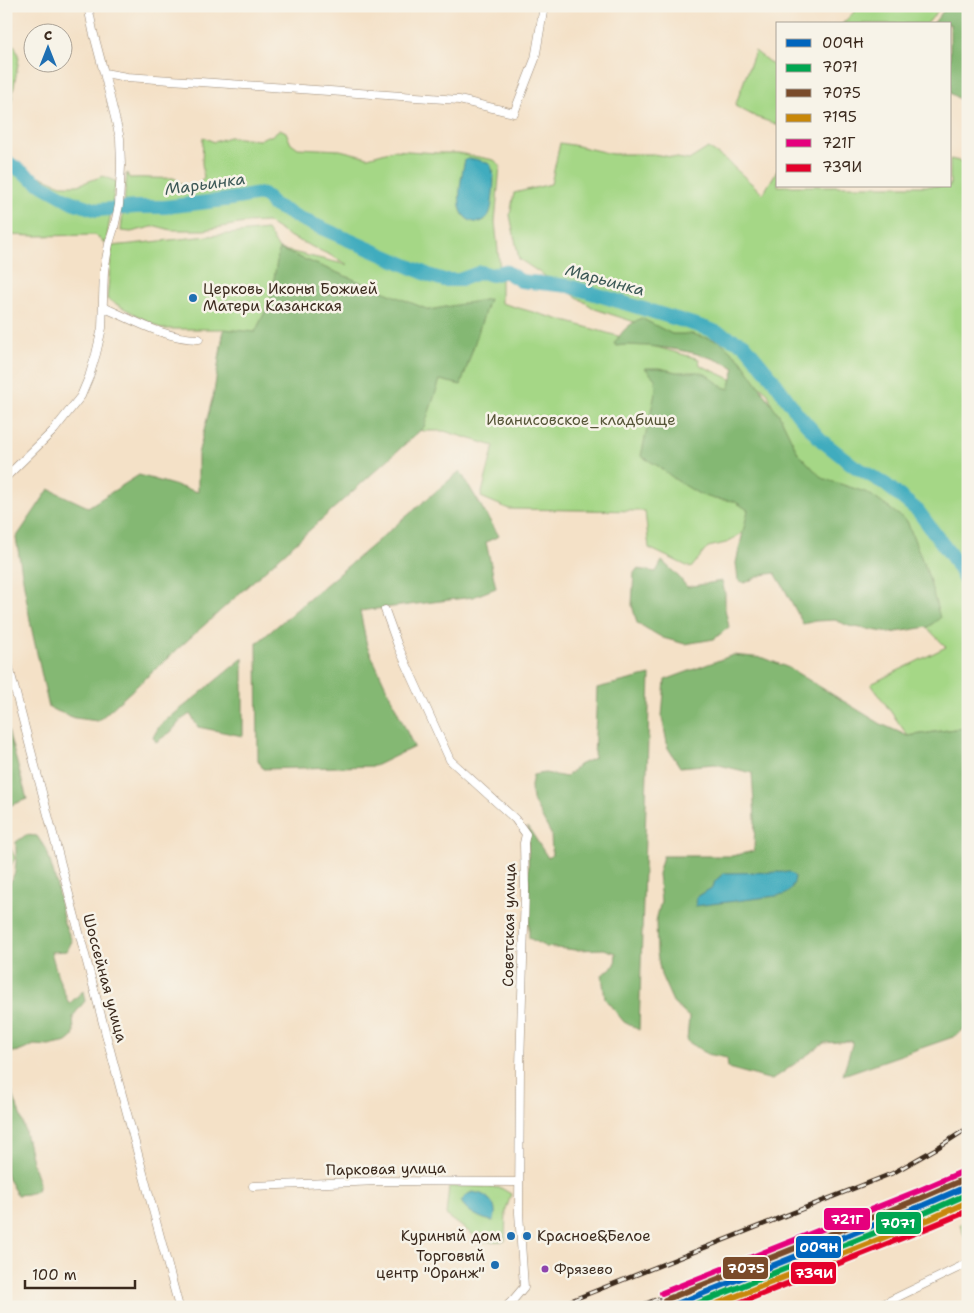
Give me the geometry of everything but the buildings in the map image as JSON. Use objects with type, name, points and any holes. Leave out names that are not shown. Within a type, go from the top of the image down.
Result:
[{"type":"street","points":[[6,477],[54,430],[81,396],[89,377],[102,328],[104,270],[118,209],[122,166],[120,138],[88,6]]},
{"type":"street","points":[[104,73],[127,77],[459,100],[514,113],[535,59],[544,6]]},
{"type":"street","points":[[103,307],[161,332],[199,339]]},
{"type":"street","name":"Советская улица","points":[[385,610],[398,646],[450,760],[515,819],[526,834],[524,843],[519,1182],[524,1286],[514,1300],[506,1307]]},
{"type":"street","name":"Шоссейная улица","points":[[6,656],[116,1076],[179,1307]]},
{"type":"street","name":"Парковая улица","points":[[253,1186],[379,1181],[519,1182]]},
{"type":"street","points":[[877,1307],[968,1262]]},
{"type":"green space","points":[[860,6],[942,6],[929,22],[844,22]]},
{"type":"green space","points":[[947,6],[968,6],[968,105],[952,94],[952,22],[935,22]]},
{"type":"green space","points":[[6,41],[15,46],[19,58],[9,115],[6,121]]},
{"type":"green space","points":[[755,51],[776,67],[776,124],[735,106]]},
{"type":"green space","name":"Иванисовское_кладбище","points":[[280,129],[286,132],[290,142],[298,148],[340,150],[368,157],[393,150],[458,153],[494,160],[500,165],[495,222],[501,279],[501,303],[699,359],[700,365],[757,391],[769,491],[742,533],[726,543],[708,547],[691,568],[649,548],[645,511],[509,509],[481,497],[494,446],[444,431],[424,431],[318,408],[218,366],[224,329],[162,329],[107,299],[112,246],[267,230],[279,249],[348,265],[289,236],[267,222],[245,223],[204,230],[171,230],[156,226],[131,232],[121,231],[127,173],[129,178],[173,178],[184,187],[198,185],[204,178],[202,163],[203,137],[214,142],[229,137],[259,140],[271,136]]},
{"type":"green space","points":[[560,143],[612,154],[653,154],[689,160],[708,148],[726,160],[763,194],[776,172],[776,188],[952,188],[952,159],[968,163],[968,727],[908,736],[871,684],[946,647],[889,589],[795,475],[768,393],[717,349],[595,309],[519,259],[510,215],[514,193],[551,184]]},
{"type":"green space","points":[[6,152],[16,166],[61,185],[78,185],[103,176],[117,182],[106,244],[95,235],[6,235]]},
{"type":"green space","points":[[279,249],[429,310],[489,299],[461,385],[440,380],[424,427],[98,721],[75,718],[49,708],[31,626],[16,538],[49,489],[88,507],[139,475],[198,492],[198,454],[214,392],[224,329],[255,332],[270,302]]},
{"type":"green space","points":[[641,318],[672,334],[692,334],[720,341],[741,360],[780,416],[798,453],[822,478],[868,493],[907,521],[928,575],[940,618],[928,627],[890,633],[849,626],[835,620],[803,624],[775,573],[762,575],[744,583],[738,580],[736,563],[748,510],[734,501],[714,499],[699,494],[641,456],[656,389],[655,379],[645,368],[706,374],[723,387],[729,389],[735,368],[715,359],[682,351],[648,346],[617,346],[614,344],[632,323]]},
{"type":"green space","points":[[460,471],[499,536],[486,542],[496,588],[473,597],[360,611],[367,646],[414,747],[375,766],[263,769],[258,760],[257,643]]},
{"type":"green space","points":[[662,561],[687,587],[722,581],[729,627],[714,639],[685,644],[663,638],[637,623],[632,605],[634,573],[637,569],[656,572]]},
{"type":"green space","points":[[733,655],[764,658],[789,668],[881,724],[908,736],[968,727],[968,1027],[953,1037],[843,1075],[853,1041],[824,1043],[772,1080],[728,1068],[727,1058],[707,1054],[687,1041],[689,1017],[674,1004],[661,975],[657,953],[656,921],[661,901],[658,874],[663,856],[732,856],[754,851],[755,818],[752,773],[715,764],[680,767],[668,748],[662,717],[665,680]]},
{"type":"green space","points":[[243,658],[243,736],[198,727],[190,714],[181,720],[171,732],[156,742],[153,737],[160,725]]},
{"type":"green space","points":[[650,675],[639,1030],[624,1022],[605,999],[602,975],[615,965],[616,953],[604,949],[576,950],[546,947],[529,938],[528,827],[548,858],[552,855],[551,834],[532,799],[531,786],[533,775],[545,773],[566,777],[579,765],[594,758],[597,688]]},
{"type":"green space","points":[[6,723],[27,799],[6,807]]},
{"type":"green space","points":[[26,835],[37,836],[47,851],[56,882],[64,923],[72,941],[67,951],[51,952],[58,977],[69,1004],[83,991],[85,1001],[73,1016],[73,1037],[67,1042],[49,1046],[34,1045],[21,1051],[6,1053],[6,893],[15,872],[16,842]]},
{"type":"green space","points":[[6,839],[15,858],[6,873]]},
{"type":"green space","points":[[10,1086],[23,1123],[39,1183],[37,1191],[27,1194],[17,1195],[8,1179],[6,1171],[6,1087]]},
{"type":"green space","points":[[449,1186],[501,1188],[511,1194],[506,1210],[505,1241],[483,1242],[446,1215]]},
{"type":"green space","points":[[968,1221],[968,1246],[960,1224]]},
{"type":"water","points":[[475,159],[490,164],[493,171],[494,186],[491,209],[485,220],[481,222],[469,220],[461,210],[460,193],[463,171],[465,160]]},
{"type":"water","points":[[790,872],[795,877],[794,883],[784,895],[695,906],[697,897],[713,887],[715,881],[724,873]]},
{"type":"water","points":[[473,1192],[485,1196],[491,1202],[495,1209],[493,1221],[474,1214],[463,1205],[461,1201]]},
{"type":"waterway","name":"Марьинка","points":[[6,161],[40,184],[72,202],[97,210],[165,207],[260,194],[268,197],[272,204],[301,219],[431,276],[444,280],[459,280],[481,272],[492,275],[505,271],[521,281],[569,286],[709,329],[744,344],[797,413],[822,441],[854,466],[885,484],[918,511],[953,558],[968,586]]},
{"type":"railway","points":[[560,1307],[570,1301],[893,1173],[968,1128]]},
{"type":"railway","points":[[680,1307],[968,1192]]},
{"type":"railway","points":[[637,1307],[903,1203]]},
{"type":"railway","points":[[776,1281],[819,1269],[968,1211]]},
{"type":"transit line","name":"721Г","points":[[662,1293],[962,1172]]},
{"type":"transit line","name":"7075","points":[[665,1300],[965,1179]]},
{"type":"transit line","name":"009Н","points":[[669,1307],[968,1186]]},
{"type":"transit line","name":"7071","points":[[689,1307],[968,1194]]},
{"type":"transit line","name":"7195","points":[[709,1307],[968,1202]]},
{"type":"transit line","name":"739И","points":[[729,1307],[968,1211]]},
{"type":"place","name":"Церковь Иконы Божией Матери Казанская","points":[[193,298]]},
{"type":"place","name":"Куриный дом","points":[[511,1236]]},
{"type":"place","name":"Красное&Белое","points":[[527,1236]]},
{"type":"place","name":"Торговый центр \"Оранж\"","points":[[495,1265]]},
{"type":"place","name":"Фрязево","points":[[545,1269]]}]
